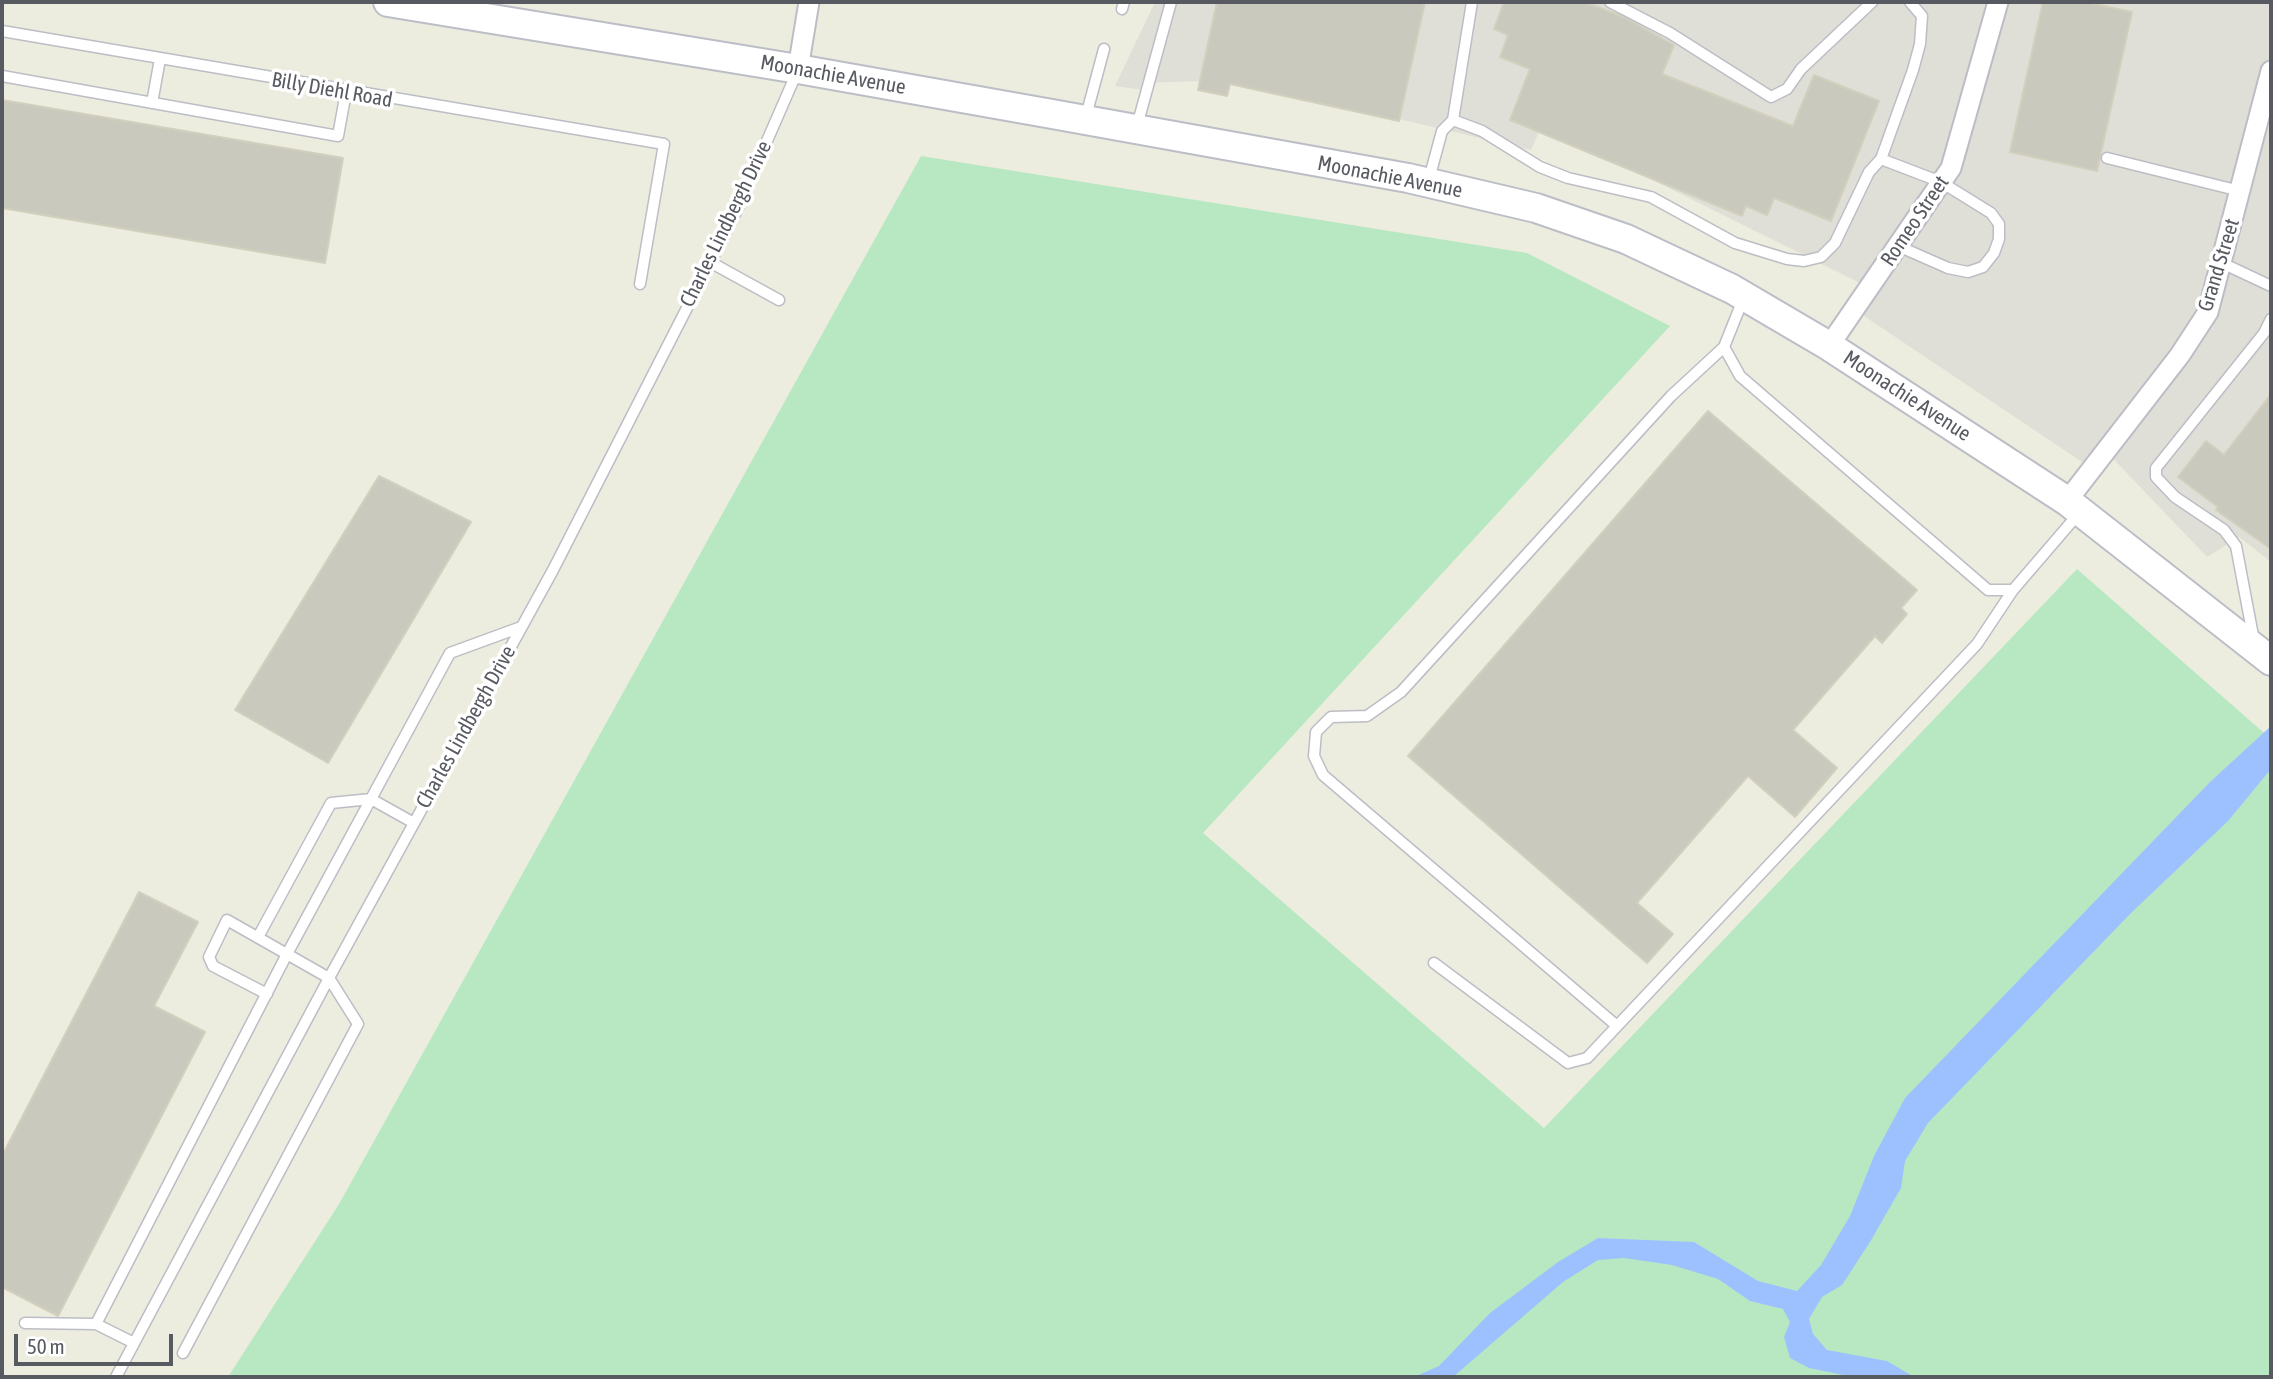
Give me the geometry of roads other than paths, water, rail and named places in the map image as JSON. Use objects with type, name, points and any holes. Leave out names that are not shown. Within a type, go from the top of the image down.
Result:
[{"type":"main road","name":"Moonachie Avenue","points":[[388,2],[798,69],[1428,183],[1536,208],[1626,239],[1744,297],[1829,346],[2074,507],[2263,655]]},
{"type":"street","points":[[798,69],[809,2]]},
{"type":"street","name":"Romeo Street","points":[[1829,346],[1951,167],[1998,2]]},
{"type":"street","name":"Grand Street","points":[[2074,507],[2208,312],[2271,71]]},
{"type":"lane","points":[[1136,130],[1171,2]]},
{"type":"lane","points":[[1428,183],[1442,131],[1453,120],[1472,2]]},
{"type":"lane","points":[[1610,2],[1670,33],[1764,96],[1771,97],[1787,89],[1801,69],[1872,2]]},
{"type":"lane","points":[[1453,120],[1482,131],[1540,167],[1568,178],[1651,197],[1735,243],[1787,259],[1804,261],[1821,257],[1835,243],[1869,172],[1881,159],[1920,44],[1922,16],[1910,2]]},
{"type":"lane","name":"Billy Diehl Road","points":[[2,32],[664,144],[640,284]]},
{"type":"lane","points":[[1084,120],[1104,49]]},
{"type":"lane","points":[[152,103],[160,59]]},
{"type":"lane","name":"Charles Lindbergh Drive","points":[[116,1377],[329,978],[521,627],[736,212],[798,69]]},
{"type":"lane","points":[[2,76],[338,135],[346,92]]},
{"type":"lane","points":[[2107,158],[2241,191]]},
{"type":"lane","points":[[1881,159],[1941,182],[1991,213],[1998,223],[1999,239],[1994,253],[1983,267],[1968,272],[1948,268],[1898,246]]},
{"type":"lane","points":[[710,262],[779,300]]},
{"type":"lane","points":[[2222,263],[2271,286]]},
{"type":"lane","points":[[1617,1026],[1323,775],[1314,756],[1316,732],[1331,717],[1367,716],[1401,692],[1671,396],[1724,348],[1744,297]]},
{"type":"lane","points":[[2263,655],[2236,547],[2224,530],[2175,497],[2156,477],[2156,468],[2264,333],[2271,319]]},
{"type":"lane","points":[[1724,348],[1740,376],[1925,539],[1988,590],[2014,590]]},
{"type":"lane","points":[[1434,963],[1568,1063],[1587,1058],[1968,653],[2074,507]]},
{"type":"lane","points":[[96,1324],[287,954],[450,653],[521,627]]},
{"type":"lane","points":[[258,937],[331,803],[371,799],[414,822]]},
{"type":"lane","points":[[183,1353],[358,1024],[329,978],[227,920],[209,957],[213,966],[267,994]]},
{"type":"lane","points":[[25,1323],[96,1324],[134,1343]]},
{"type":"water","points":[[2271,726],[2271,769],[2228,821],[2131,913],[1928,1123],[1905,1161],[1901,1188],[1870,1242],[1842,1285],[1822,1297],[1809,1319],[1813,1334],[1827,1350],[1887,1361],[1914,1377],[1853,1377],[1809,1368],[1790,1358],[1784,1337],[1790,1322],[1783,1309],[1750,1301],[1718,1279],[1672,1265],[1624,1258],[1598,1260],[1563,1282],[1453,1377],[1414,1377],[1439,1366],[1490,1313],[1558,1262],[1598,1238],[1694,1242],[1758,1281],[1797,1291],[1821,1265],[1850,1216],[1874,1156],[1905,1098],[2210,782]]}]
